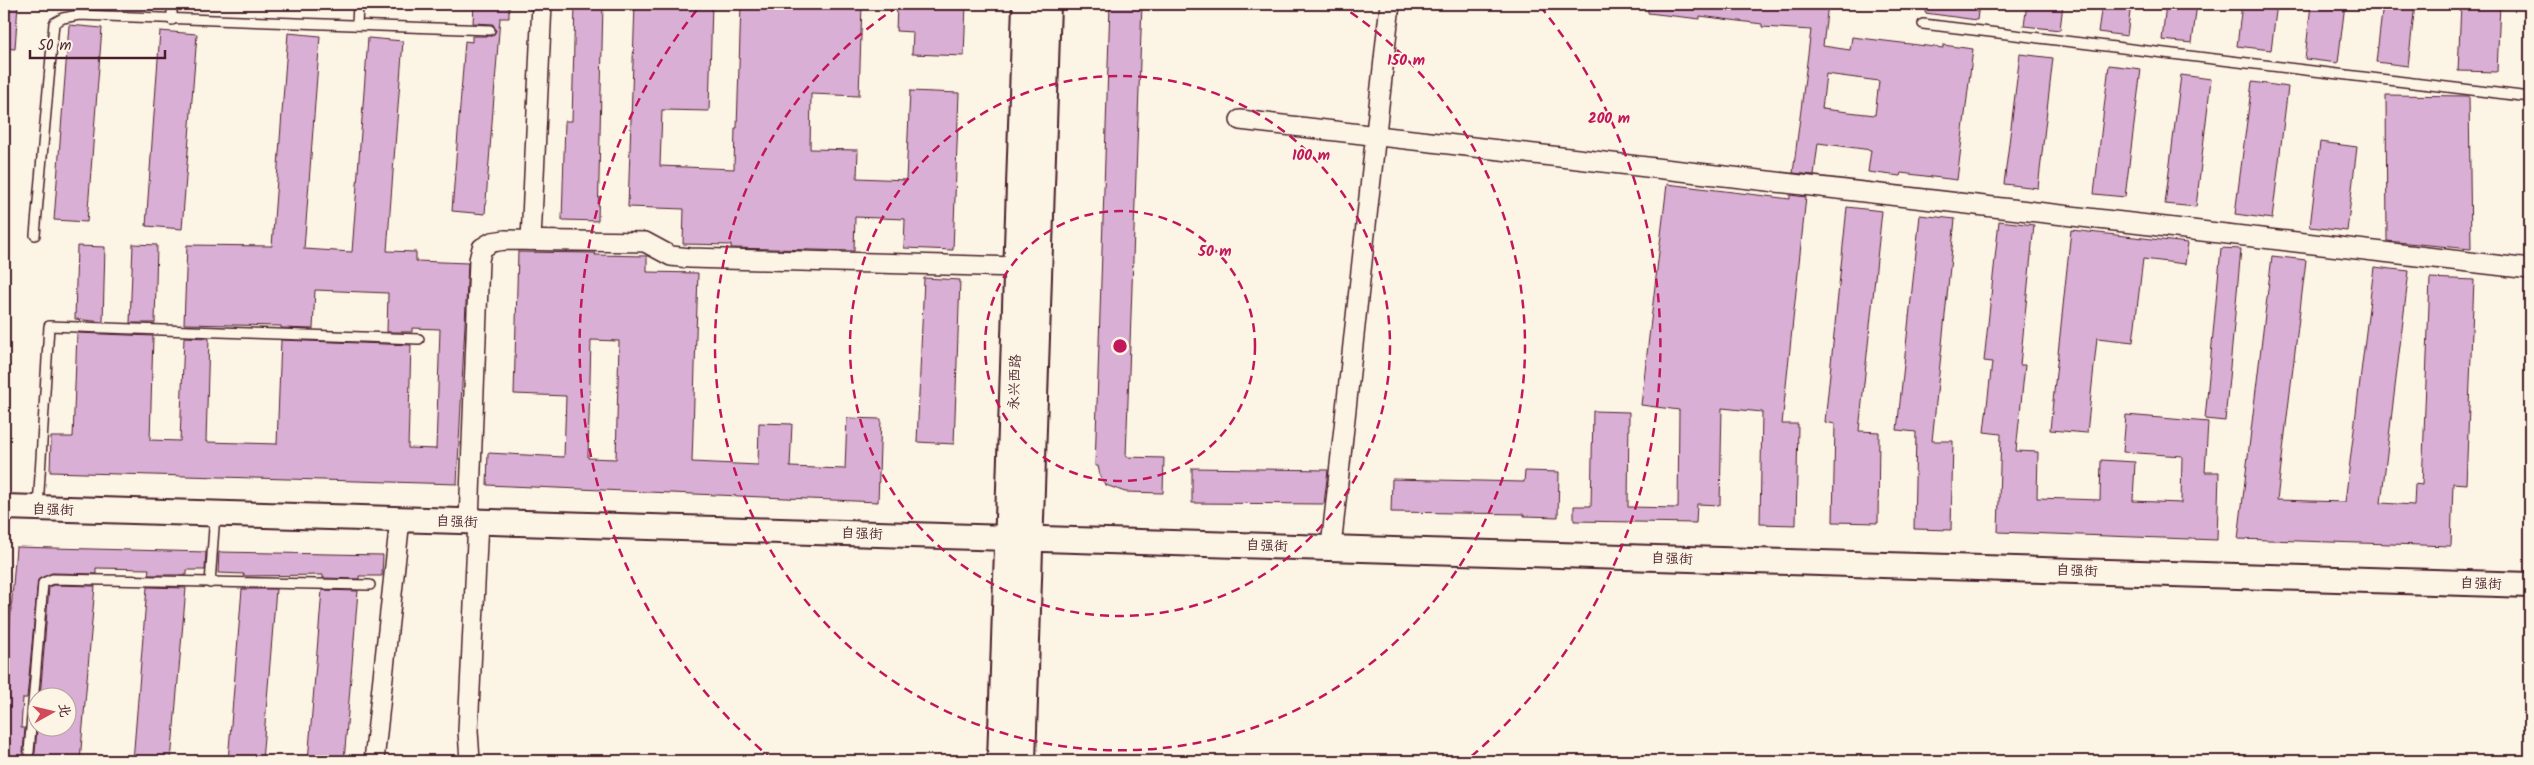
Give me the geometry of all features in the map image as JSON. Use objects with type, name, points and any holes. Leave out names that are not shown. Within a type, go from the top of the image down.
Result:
[{"type":"main road","name":"永兴西路","points":[[1022,761],[1018,268],[1026,4]]},
{"type":"main road","name":"永兴西路","points":[[1002,761],[1019,538],[1047,4]]},
{"type":"street","points":[[530,240],[542,4]]},
{"type":"street","points":[[1331,547],[1390,4]]},
{"type":"street","points":[[1240,120],[2530,269]]},
{"type":"street","points":[[470,761],[468,731],[479,260],[482,248],[492,242],[530,240],[645,242],[671,256],[690,258],[1018,268]]},
{"type":"street","name":"自强街","points":[[4,507],[2530,585]]},
{"type":"street","points":[[374,761],[400,519]]},
{"type":"lane","points":[[172,4],[172,20]]},
{"type":"lane","points":[[357,25],[358,4]]},
{"type":"lane","points":[[35,234],[54,23],[63,18],[79,15],[172,20],[490,30]]},
{"type":"lane","points":[[1923,24],[2530,98]]},
{"type":"lane","points":[[38,508],[49,326],[419,339]]},
{"type":"lane","points":[[210,583],[215,514]]},
{"type":"lane","points":[[29,752],[43,583],[52,579],[370,585]]},
{"type":"building","points":[[4,4],[18,4],[15,49],[4,48]]},
{"type":"building","points":[[474,4],[509,4],[509,18],[500,18],[485,214],[452,211],[465,41],[472,42],[472,36],[492,36],[496,31],[493,24],[473,23]]},
{"type":"building","points":[[575,4],[603,4],[598,221],[562,220],[565,121],[572,121]]},
{"type":"building","points":[[635,4],[712,4],[709,111],[662,110],[660,166],[734,169],[741,4],[862,4],[859,96],[811,94],[810,149],[858,150],[857,178],[906,180],[910,91],[959,93],[953,250],[904,248],[905,219],[855,217],[854,251],[731,248],[731,245],[683,244],[684,209],[628,207]]},
{"type":"building","points":[[897,4],[966,4],[964,56],[912,54],[913,32],[896,31]]},
{"type":"building","points":[[1110,4],[1142,4],[1126,457],[1164,458],[1163,493],[1125,492],[1106,485],[1101,479],[1098,466],[1095,466]]},
{"type":"building","points":[[1648,4],[1828,4],[1823,46],[1850,50],[1852,37],[1943,48],[1943,45],[1973,49],[1957,180],[1901,173],[1900,176],[1868,172],[1871,150],[1818,143],[1814,175],[1793,173],[1811,30],[1762,27],[1762,24],[1700,16],[1700,19],[1648,13]],"holes":[[[1826,74],[1879,81],[1875,115],[1822,109]]]},
{"type":"building","points":[[1926,4],[1979,4],[1977,20],[1925,13]]},
{"type":"building","points":[[2027,4],[2063,4],[2060,30],[2024,26]]},
{"type":"building","points":[[2102,4],[2131,4],[2127,36],[2098,32]]},
{"type":"building","points":[[2166,4],[2197,4],[2192,43],[2162,40]]},
{"type":"building","points":[[2242,4],[2277,4],[2271,50],[2237,46]]},
{"type":"building","points":[[2311,4],[2345,4],[2338,63],[2305,59]]},
{"type":"building","points":[[2383,4],[2415,4],[2408,66],[2376,62]]},
{"type":"building","points":[[2461,4],[2500,4],[2497,72],[2458,71]]},
{"type":"building","points":[[69,25],[102,28],[87,222],[54,220]]},
{"type":"building","points":[[160,31],[197,34],[182,229],[146,226]]},
{"type":"building","points":[[288,33],[320,36],[304,249],[352,252],[368,38],[403,41],[387,251],[416,252],[416,261],[468,263],[457,484],[50,472],[51,437],[73,437],[77,333],[153,336],[150,440],[180,441],[184,337],[209,338],[206,442],[277,444],[281,340],[411,345],[408,448],[436,449],[440,329],[412,328],[412,332],[387,332],[388,293],[315,290],[313,329],[281,328],[281,326],[184,324],[187,245],[272,246]]},
{"type":"building","points":[[2020,54],[2053,58],[2038,188],[2004,184]]},
{"type":"building","points":[[2109,65],[2141,69],[2125,197],[2094,194]]},
{"type":"building","points":[[2181,75],[2211,79],[2196,207],[2165,204]]},
{"type":"building","points":[[2252,82],[2288,87],[2272,219],[2235,214]]},
{"type":"building","points":[[2386,95],[2469,96],[2471,249],[2387,241]]},
{"type":"building","points":[[2320,142],[2357,147],[2347,231],[2310,227]]},
{"type":"building","points":[[1667,184],[1790,199],[1790,195],[1806,197],[1782,424],[1798,424],[1796,525],[1760,524],[1762,412],[1722,408],[1720,505],[1697,504],[1696,523],[1574,521],[1574,506],[1591,506],[1593,411],[1629,412],[1628,507],[1678,508],[1679,410],[1641,405]]},
{"type":"building","points":[[1847,207],[1882,211],[1859,431],[1879,432],[1878,523],[1833,522],[1835,424],[1825,422]]},
{"type":"building","points":[[1920,215],[1955,219],[1932,441],[1953,441],[1951,530],[1914,529],[1916,432],[1897,430]]},
{"type":"building","points":[[1999,221],[2034,225],[2020,365],[2025,365],[2016,451],[2038,452],[2037,498],[2100,500],[2101,460],[2135,462],[2133,501],[2181,503],[2182,456],[2123,452],[2126,415],[2208,422],[2205,472],[2219,472],[2217,540],[1998,532],[2001,434],[1984,432],[1992,362],[1984,361]]},
{"type":"building","points":[[2071,230],[2188,243],[2185,264],[2143,259],[2133,342],[2097,338],[2087,433],[2050,430]]},
{"type":"building","points":[[133,244],[157,245],[155,323],[130,323]]},
{"type":"building","points":[[77,246],[105,247],[103,322],[75,319]]},
{"type":"building","points":[[2221,248],[2241,249],[2225,421],[2205,419]]},
{"type":"building","points":[[518,252],[647,256],[647,272],[698,273],[692,462],[758,465],[759,423],[792,424],[790,467],[845,469],[847,418],[881,419],[878,502],[487,485],[488,453],[564,457],[566,396],[514,394]],"holes":[[[591,340],[619,341],[616,459],[588,458]]]},
{"type":"building","points":[[2272,256],[2306,260],[2277,500],[2345,502],[2374,267],[2409,271],[2381,503],[2414,505],[2415,484],[2422,485],[2430,278],[2474,280],[2466,484],[2453,483],[2451,546],[2238,539]]},
{"type":"building","points":[[924,278],[960,280],[954,444],[917,442]]},
{"type":"building","points":[[1192,468],[1328,470],[1324,504],[1192,503]]},
{"type":"building","points":[[1525,471],[1559,472],[1558,517],[1524,516],[1524,514],[1391,512],[1392,479],[1524,482]]},
{"type":"building","points":[[16,547],[206,552],[205,570],[187,570],[187,575],[148,575],[149,569],[96,568],[96,574],[52,573],[38,580],[27,698],[23,698],[21,728],[25,728],[23,752],[28,758],[32,757],[35,753],[36,738],[78,738],[78,688],[41,688],[49,587],[53,585],[95,586],[80,761],[4,761],[4,700]]},
{"type":"building","points":[[219,552],[383,555],[382,576],[359,576],[359,579],[323,578],[323,575],[243,576],[244,574],[218,573]]},
{"type":"building","points":[[147,587],[186,588],[171,761],[133,761]]},
{"type":"building","points":[[242,589],[276,589],[262,761],[228,761]]},
{"type":"building","points":[[322,590],[358,591],[344,761],[308,761]]}]
